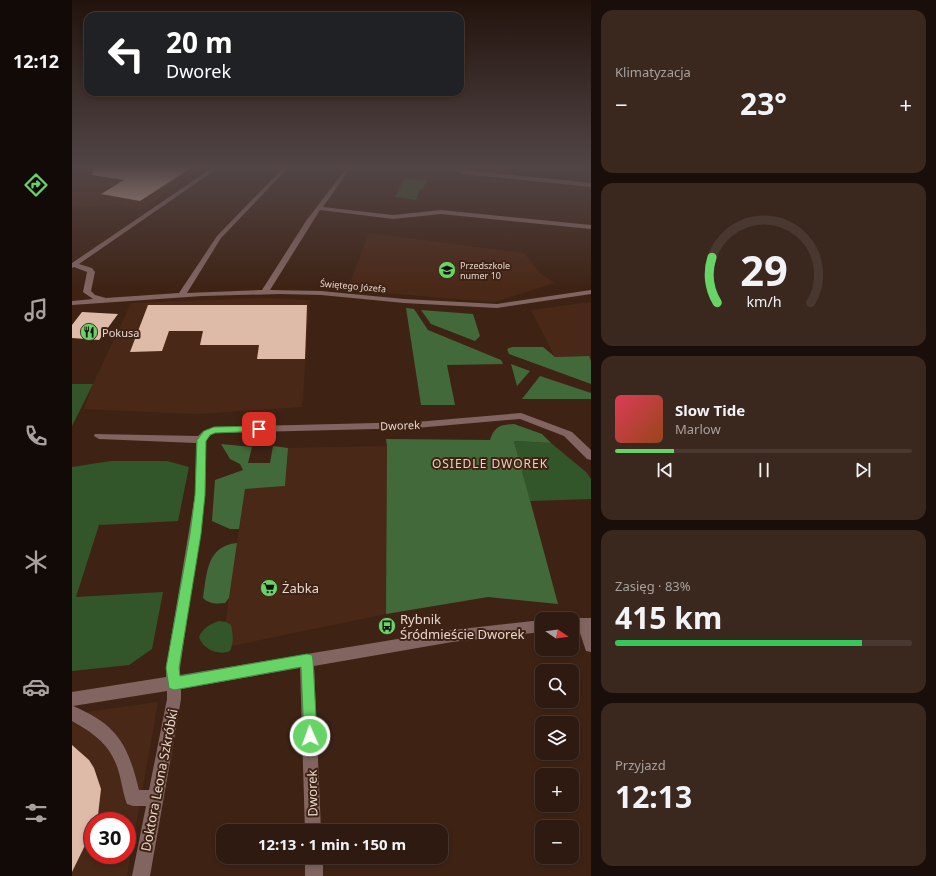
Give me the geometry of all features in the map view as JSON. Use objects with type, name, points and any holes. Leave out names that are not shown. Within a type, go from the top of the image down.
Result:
[{"type":"street","points":[[74,264],[158,207]]},
{"type":"street","points":[[182,295],[219,238],[249,207]]},
{"type":"street","points":[[265,292],[318,208],[393,217],[441,212],[591,228]]},
{"type":"street","name":"Świętego Józefa","points":[[74,264],[91,272],[87,290],[88,294],[94,297],[111,299]]},
{"type":"street","name":"Świętego Józefa","points":[[72,303],[111,299],[265,292],[315,293],[404,301],[497,306],[591,292]]},
{"type":"street","name":"Dworek","points":[[201,440],[207,433],[214,430],[416,425],[521,416],[568,434],[591,456]]},
{"type":"street","points":[[100,436],[201,440],[200,495],[196,534],[172,668],[174,683]]},
{"type":"street","points":[[582,624],[591,646]]},
{"type":"street","points":[[72,699],[464,634],[535,627]]},
{"type":"street","name":"Dworek","points":[[307,660],[313,824]]},
{"type":"street","name":"Doktora Leona Szkróbki","points":[[141,876],[174,699],[174,683]]},
{"type":"street","points":[[72,714],[100,730],[113,742],[122,757],[133,798],[156,798]]},
{"type":"street","points":[[314,864],[314,876]]},
{"type":"shaded area","points":[[128,207],[145,207],[140,210]]},
{"type":"shaded area","name":"Przedszkole numer 10","points":[[369,233],[524,253],[541,274],[555,283],[494,302],[347,290]]},
{"type":"shaded area","points":[[262,298],[310,300],[302,407],[197,414],[84,409],[93,384],[131,303]]},
{"type":"shaded area","points":[[591,302],[591,361],[588,356],[555,357],[531,310]]},
{"type":"shaded area","points":[[387,446],[386,614],[222,648],[245,489],[285,486],[288,448]]},
{"type":"shaded area","points":[[158,702],[136,825],[136,812],[84,812],[84,864],[129,864],[127,876],[72,876],[72,714]]},
{"type":"green space","points":[[406,308],[414,309],[428,330],[501,360],[503,364],[447,365],[455,405],[421,405]]},
{"type":"green space","points":[[421,310],[473,314],[480,336],[475,341],[431,324]]},
{"type":"green space","points":[[512,347],[543,347],[555,357],[589,356],[591,361],[591,384],[509,354],[507,349]]},
{"type":"green space","points":[[511,364],[530,371],[517,386]]},
{"type":"green space","points":[[540,376],[591,393],[591,399],[522,399]]},
{"type":"green space","points":[[72,384],[93,384],[72,426]]},
{"type":"green space","points":[[514,424],[542,434],[551,443],[514,441],[558,604],[488,597],[386,614],[386,439],[490,440],[496,429],[499,427]]},
{"type":"green space","points":[[514,441],[551,443],[586,472],[591,479],[591,499],[530,501]]},
{"type":"green space","points":[[221,444],[252,447],[248,463],[270,463],[273,446],[288,448],[285,486],[245,489],[239,529],[230,529],[212,521],[215,480],[243,470],[240,464],[230,459]]},
{"type":"green space","points":[[111,461],[167,461],[189,467],[178,521],[99,525],[76,597],[163,592],[152,649],[129,665],[72,671],[72,467]]},
{"type":"green space","points":[[237,543],[229,598],[225,603],[210,602],[203,598],[207,571],[210,563],[219,549],[227,545]]},
{"type":"green space","points":[[219,621],[226,622],[231,625],[233,638],[230,651],[221,653],[207,648],[199,637],[207,627]]},
{"type":"building","points":[[148,305],[307,305],[305,359],[257,359],[259,345],[200,345],[203,331],[169,331],[162,351],[130,352]]},
{"type":"building","name":"Pokusa","points":[[82,312],[118,314],[99,340],[72,338],[72,325]]},
{"type":"building","points":[[72,745],[89,760],[94,768],[101,789],[98,812],[84,812],[84,847],[72,872]]},
{"type":"place","name":"Przedszkole numer 10","points":[[447,270]]},
{"type":"place","name":"Pokusa","points":[[89,332]]},
{"type":"place","name":"Żabka","points":[[269,588]]},
{"type":"place","name":"Rybnik Śródmieście Dworek","points":[[387,626]]},
{"type":"district","name":"OSIEDLE DWOREK","points":[[490,463]]},
{"type":"route","points":[[259,429],[214,430],[203,436],[201,440],[200,495],[196,534],[172,668],[174,683],[307,660],[310,736]]}]
